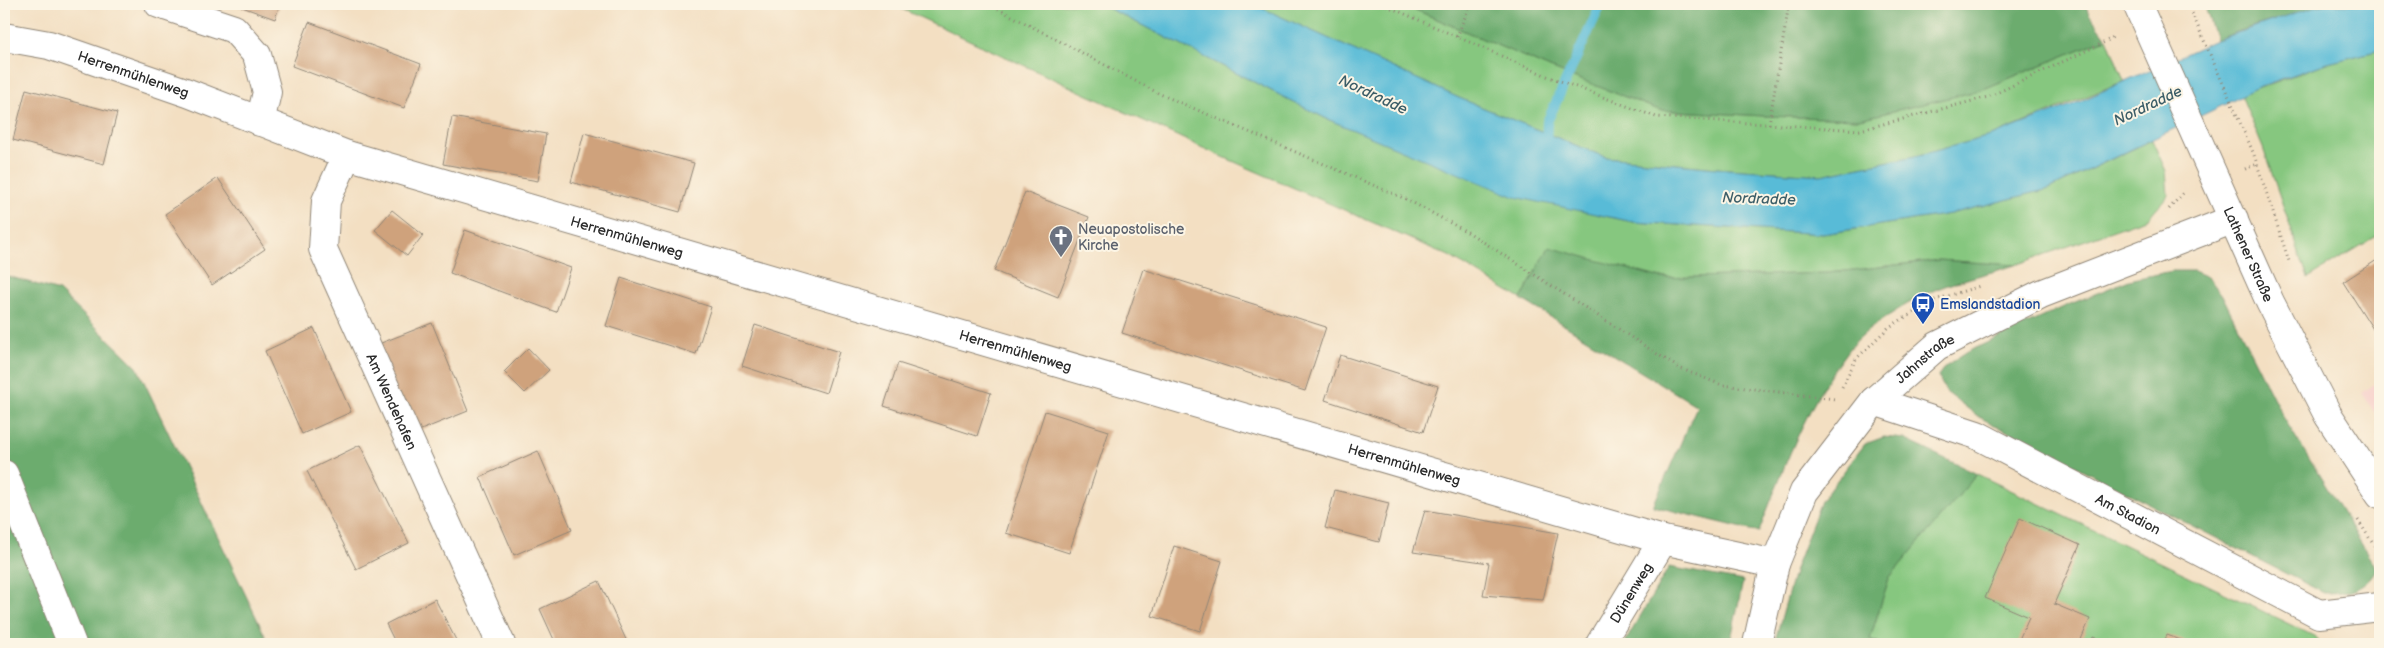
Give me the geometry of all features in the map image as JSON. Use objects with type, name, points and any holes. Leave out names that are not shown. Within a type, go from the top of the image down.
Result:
[{"type":"street","points":[[159,4],[234,30],[257,55],[267,92],[260,122]]},
{"type":"street","name":"Lathener Straße","points":[[2141,13],[2204,158],[2234,218],[2270,302],[2328,415],[2380,494]]},
{"type":"street","name":"Herrenmühlenweg","points":[[4,37],[49,45],[188,93],[347,155],[1663,540],[1775,564]]},
{"type":"street","name":"Am Wendehafen","points":[[347,155],[326,201],[323,249],[502,644]]},
{"type":"street","name":"Jahnstraße","points":[[1757,644],[1775,564],[1804,492],[1874,401],[1937,346],[2041,294],[2234,218]]},
{"type":"street","name":"Am Stadion","points":[[1874,401],[1978,435],[2319,614],[2380,607]]},
{"type":"street","points":[[4,474],[72,644]]},
{"type":"street","name":"Dünenweg","points":[[1600,644],[1663,540]]},
{"type":"path","points":[[989,4],[1160,94],[1408,200],[1470,234],[1679,368],[1722,385],[1836,399],[1874,401]]},
{"type":"path","points":[[1382,4],[1552,78],[1656,117],[1860,130],[1988,98],[2106,42],[2141,13]]},
{"type":"path","points":[[1457,36],[1470,4]]},
{"type":"path","points":[[1769,124],[1789,4]]},
{"type":"path","points":[[2188,4],[2253,152],[2291,266]]},
{"type":"shaded area","points":[[2380,380],[2380,421],[2362,393]]},
{"type":"green space","points":[[891,4],[1100,4],[1327,119],[1515,196],[1633,222],[1823,234],[1950,214],[2049,189],[2152,140],[2166,171],[2168,195],[2148,218],[2015,265],[1939,260],[1828,273],[1661,278],[1549,248],[1521,299],[1449,256],[1205,149]]},
{"type":"green space","points":[[1253,4],[1402,4],[1550,68],[1659,110],[1860,119],[1981,90],[2107,38],[2124,81],[1994,135],[1920,155],[1821,175],[1727,169],[1605,157],[1459,98]]},
{"type":"green space","points":[[1402,4],[2085,4],[2089,14],[2107,38],[1981,90],[1860,119],[1764,116],[1659,110],[1550,68]]},
{"type":"green space","points":[[2204,4],[2327,4],[2245,29],[2216,40]]},
{"type":"green space","points":[[2380,50],[2380,234],[2308,278],[2263,148],[2241,95],[2324,64]]},
{"type":"green space","points":[[1549,247],[1661,278],[1828,273],[1939,260],[2015,265],[1959,281],[1928,293],[1883,319],[1852,345],[1818,396],[1796,440],[1759,532],[1653,506],[1697,406],[1521,299]]},
{"type":"green space","points":[[2172,271],[2194,271],[2208,277],[2222,295],[2282,415],[2377,569],[2367,582],[2361,586],[2348,591],[2324,593],[1979,417],[1946,392],[1938,376],[1945,366],[1967,352],[2068,305],[2129,280]]},
{"type":"green space","points":[[4,275],[59,291],[137,367],[269,644],[4,644]]},
{"type":"green space","points":[[1884,437],[1904,439],[1977,474],[1889,578],[1870,639],[1882,644],[1774,644],[1795,569],[1821,501],[1865,444]]},
{"type":"green space","points":[[1977,474],[2316,637],[2320,644],[1882,644],[1870,639],[1889,578]]},
{"type":"green space","points":[[1669,567],[1743,581],[1730,644],[1624,644]]},
{"type":"water","name":"Nordradde","points":[[1100,4],[1253,4],[1459,98],[1605,157],[1727,169],[1821,175],[1920,155],[1994,135],[2074,104],[2216,40],[2313,7],[2327,4],[2380,4],[2380,50],[2324,64],[2267,84],[2049,189],[1950,214],[1823,234],[1633,222],[1515,197],[1327,119]]},
{"type":"building","points":[[234,4],[280,4],[275,19]]},
{"type":"building","points":[[309,22],[421,64],[404,108],[292,66]]},
{"type":"building","points":[[26,89],[117,113],[104,164],[13,140]]},
{"type":"building","points":[[452,117],[546,134],[538,181],[443,164]]},
{"type":"building","points":[[584,133],[694,163],[680,212],[571,182]]},
{"type":"building","points":[[218,178],[265,249],[212,285],[165,214]]},
{"type":"building","points":[[1025,192],[1089,217],[1058,297],[994,271]]},
{"type":"building","points":[[392,210],[423,235],[407,256],[375,230]]},
{"type":"building","points":[[465,230],[571,268],[556,312],[450,273]]},
{"type":"building","points":[[2380,258],[2380,340],[2343,282]]},
{"type":"building","points":[[1143,269],[1326,327],[1305,391],[1122,333]]},
{"type":"building","points":[[621,278],[711,307],[696,354],[606,326]]},
{"type":"building","points":[[432,323],[468,411],[411,434],[376,345]]},
{"type":"building","points":[[755,325],[839,352],[826,393],[742,366]]},
{"type":"building","points":[[314,328],[351,412],[302,434],[265,351]]},
{"type":"building","points":[[528,348],[549,370],[525,393],[504,372]]},
{"type":"building","points":[[1340,355],[1438,386],[1423,432],[1325,400]]},
{"type":"building","points":[[898,363],[991,393],[977,436],[884,406]]},
{"type":"building","points":[[1045,411],[1109,431],[1069,553],[1006,533]]},
{"type":"building","points":[[360,445],[409,543],[356,569],[307,471]]},
{"type":"building","points":[[538,451],[572,530],[514,555],[480,477]]},
{"type":"building","points":[[1335,490],[1389,503],[1379,542],[1325,528]]},
{"type":"building","points":[[1425,510],[1558,533],[1543,600],[1483,595],[1489,563],[1413,552]]},
{"type":"building","points":[[2020,518],[2080,545],[2054,604],[2090,619],[2079,644],[2017,644],[2029,617],[1985,598]]},
{"type":"building","points":[[1174,546],[1222,561],[1200,631],[1152,616]]},
{"type":"building","points":[[599,581],[628,644],[556,644],[540,609]]},
{"type":"building","points":[[435,599],[458,644],[396,644],[386,624]]},
{"type":"building","points":[[2167,635],[2192,644],[2163,644]]},
{"type":"building","points":[[2093,637],[2112,644],[2091,644]]},
{"type":"waterway","points":[[1546,147],[1547,122],[1601,4]]},
{"type":"place","name":"Neuapostolische Kirche","points":[[1061,258]]},
{"type":"place","name":"Emslandstadion","points":[[1923,325]]}]
